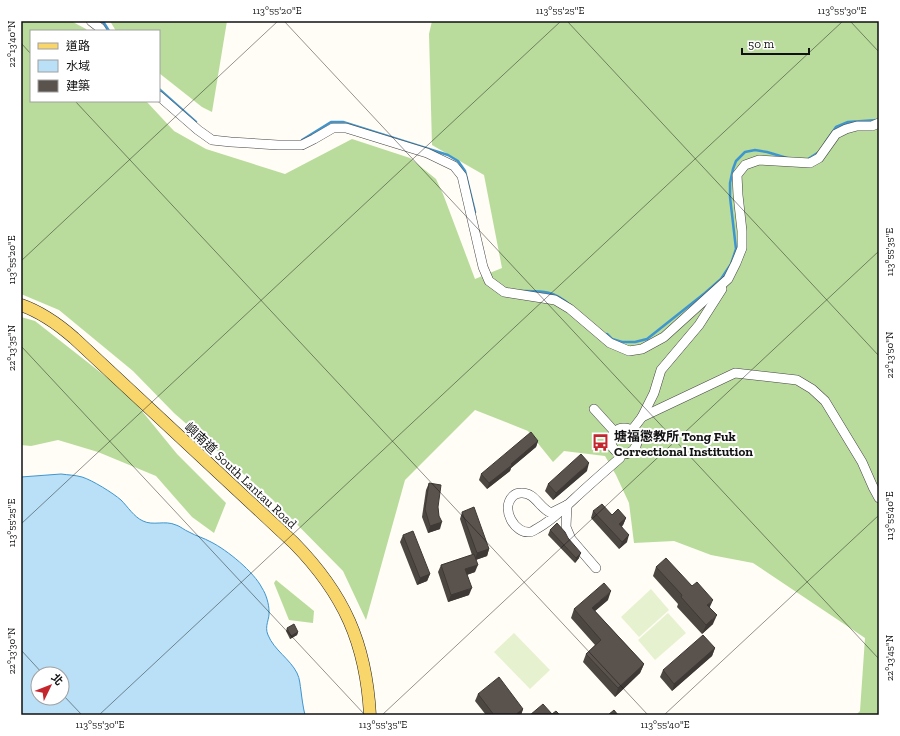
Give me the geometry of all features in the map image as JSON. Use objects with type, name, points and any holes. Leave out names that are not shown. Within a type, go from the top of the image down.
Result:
[{"type":"main road","name":"嶼南道 South Lantau Road","points":[[21,305],[45,316],[74,338],[294,543],[314,565],[336,595],[356,638],[362,656],[370,715]]},
{"type":"street","points":[[91,21],[101,30]]},
{"type":"street","points":[[160,97],[198,130],[212,140],[278,145],[302,145],[314,140],[333,128],[346,128],[427,154],[454,166],[462,176],[483,266],[489,281],[504,292],[555,300],[570,309],[610,343],[629,351],[642,349],[664,337],[728,279]]},
{"type":"street","points":[[632,430],[642,417],[654,393],[661,370],[700,324],[728,279],[736,263],[742,248],[742,230],[737,175],[745,165],[759,160],[810,163],[819,158],[836,134],[857,126],[872,126],[879,123]]},
{"type":"street","points":[[642,417],[736,373],[797,380],[812,388],[825,401],[862,462],[879,498]]},
{"type":"street","points":[[594,409],[614,431]]},
{"type":"street","points":[[627,428],[632,430],[634,433],[637,441],[635,448],[629,454],[620,454],[614,450],[610,442],[614,431],[627,428]]},
{"type":"street","points":[[567,505],[550,513],[546,511],[532,496],[527,493],[522,493],[513,496],[507,506],[510,518],[514,525],[522,530],[530,532],[544,524],[567,505],[620,458],[620,454]]},
{"type":"street","points":[[567,505],[566,527],[571,539],[596,568]]},
{"type":"green space","points":[[21,21],[71,21],[86,30],[30,30],[30,102],[147,102],[174,131],[206,149],[285,174],[352,139],[410,158],[436,179],[475,279],[502,268],[484,175],[432,145],[429,34],[432,21],[879,21],[879,715],[856,715],[860,711],[865,638],[753,563],[711,555],[674,541],[634,543],[629,503],[605,456],[564,451],[553,462],[528,431],[475,410],[405,480],[366,620],[343,571],[272,499],[174,413],[133,371],[59,310],[21,294]]},
{"type":"green space","points":[[110,21],[227,21],[212,112],[202,107],[160,74],[160,30],[115,30]]},
{"type":"green space","points":[[21,317],[35,321],[128,394],[177,454],[226,503],[214,533],[192,517],[156,476],[98,452],[58,440],[31,446],[21,445]]},
{"type":"green space","points":[[276,580],[314,611],[313,623],[289,620],[274,583]]},
{"type":"green space","points":[[651,589],[669,610],[639,637],[621,617]]},
{"type":"green space","points":[[668,613],[686,633],[655,660],[638,640]]},
{"type":"green space","points":[[514,633],[550,670],[530,689],[494,652]]},
{"type":"water","points":[[61,474],[82,477],[102,487],[117,497],[140,519],[147,522],[168,523],[178,526],[217,546],[240,562],[253,575],[265,593],[269,608],[267,632],[274,645],[297,673],[300,682],[305,715],[21,715],[21,477]]},
{"type":"building","points":[[531,432],[538,441],[511,464],[512,465],[489,483],[481,474]]},
{"type":"building","points":[[581,454],[589,463],[556,493],[548,484]]},
{"type":"building","points":[[429,483],[441,485],[438,507],[439,516],[442,522],[430,526],[425,509]]},
{"type":"building","points":[[602,504],[612,515],[618,509],[626,518],[619,524],[629,535],[622,542],[593,511]]},
{"type":"building","points":[[474,507],[489,549],[477,553],[462,512]]},
{"type":"building","points":[[557,523],[581,553],[576,558],[550,530]]},
{"type":"building","points":[[413,531],[430,574],[420,578],[403,535]]},
{"type":"building","points":[[474,554],[478,565],[465,569],[472,588],[451,595],[441,565]]},
{"type":"building","points":[[666,558],[692,586],[697,582],[713,600],[707,605],[717,615],[706,625],[681,597],[682,595],[656,567]]},
{"type":"building","points":[[604,583],[611,591],[592,608],[644,664],[618,688],[586,654],[601,640],[574,609]]},
{"type":"building","points":[[294,624],[298,632],[291,636],[287,628]]},
{"type":"building","points":[[703,635],[715,648],[674,684],[663,670]]},
{"type":"building","points":[[499,677],[523,709],[515,715],[494,715],[478,694]]},
{"type":"building","points":[[543,704],[552,714],[556,711],[560,715],[530,715]]},
{"type":"building","points":[[614,710],[618,715],[608,715]]},
{"type":"waterway","points":[[101,21],[108,30]]},
{"type":"waterway","points":[[160,90],[196,122]]},
{"type":"waterway","points":[[825,143],[836,127],[848,122],[877,120]]},
{"type":"waterway","points":[[302,140],[331,122],[343,122],[448,155],[458,161],[465,171],[475,212]]},
{"type":"waterway","points":[[607,334],[612,339],[622,342],[635,342],[647,339],[721,279],[731,264],[736,249],[730,197],[730,183],[736,161],[745,152],[755,150],[787,158]]},
{"type":"waterway","points":[[808,159],[819,152]]},
{"type":"waterway","points":[[521,291],[547,292],[558,296],[570,305]]},
{"type":"place","name":"塘福懲教所 Tong Fuk Correctional Institution","points":[[601,443]]}]
